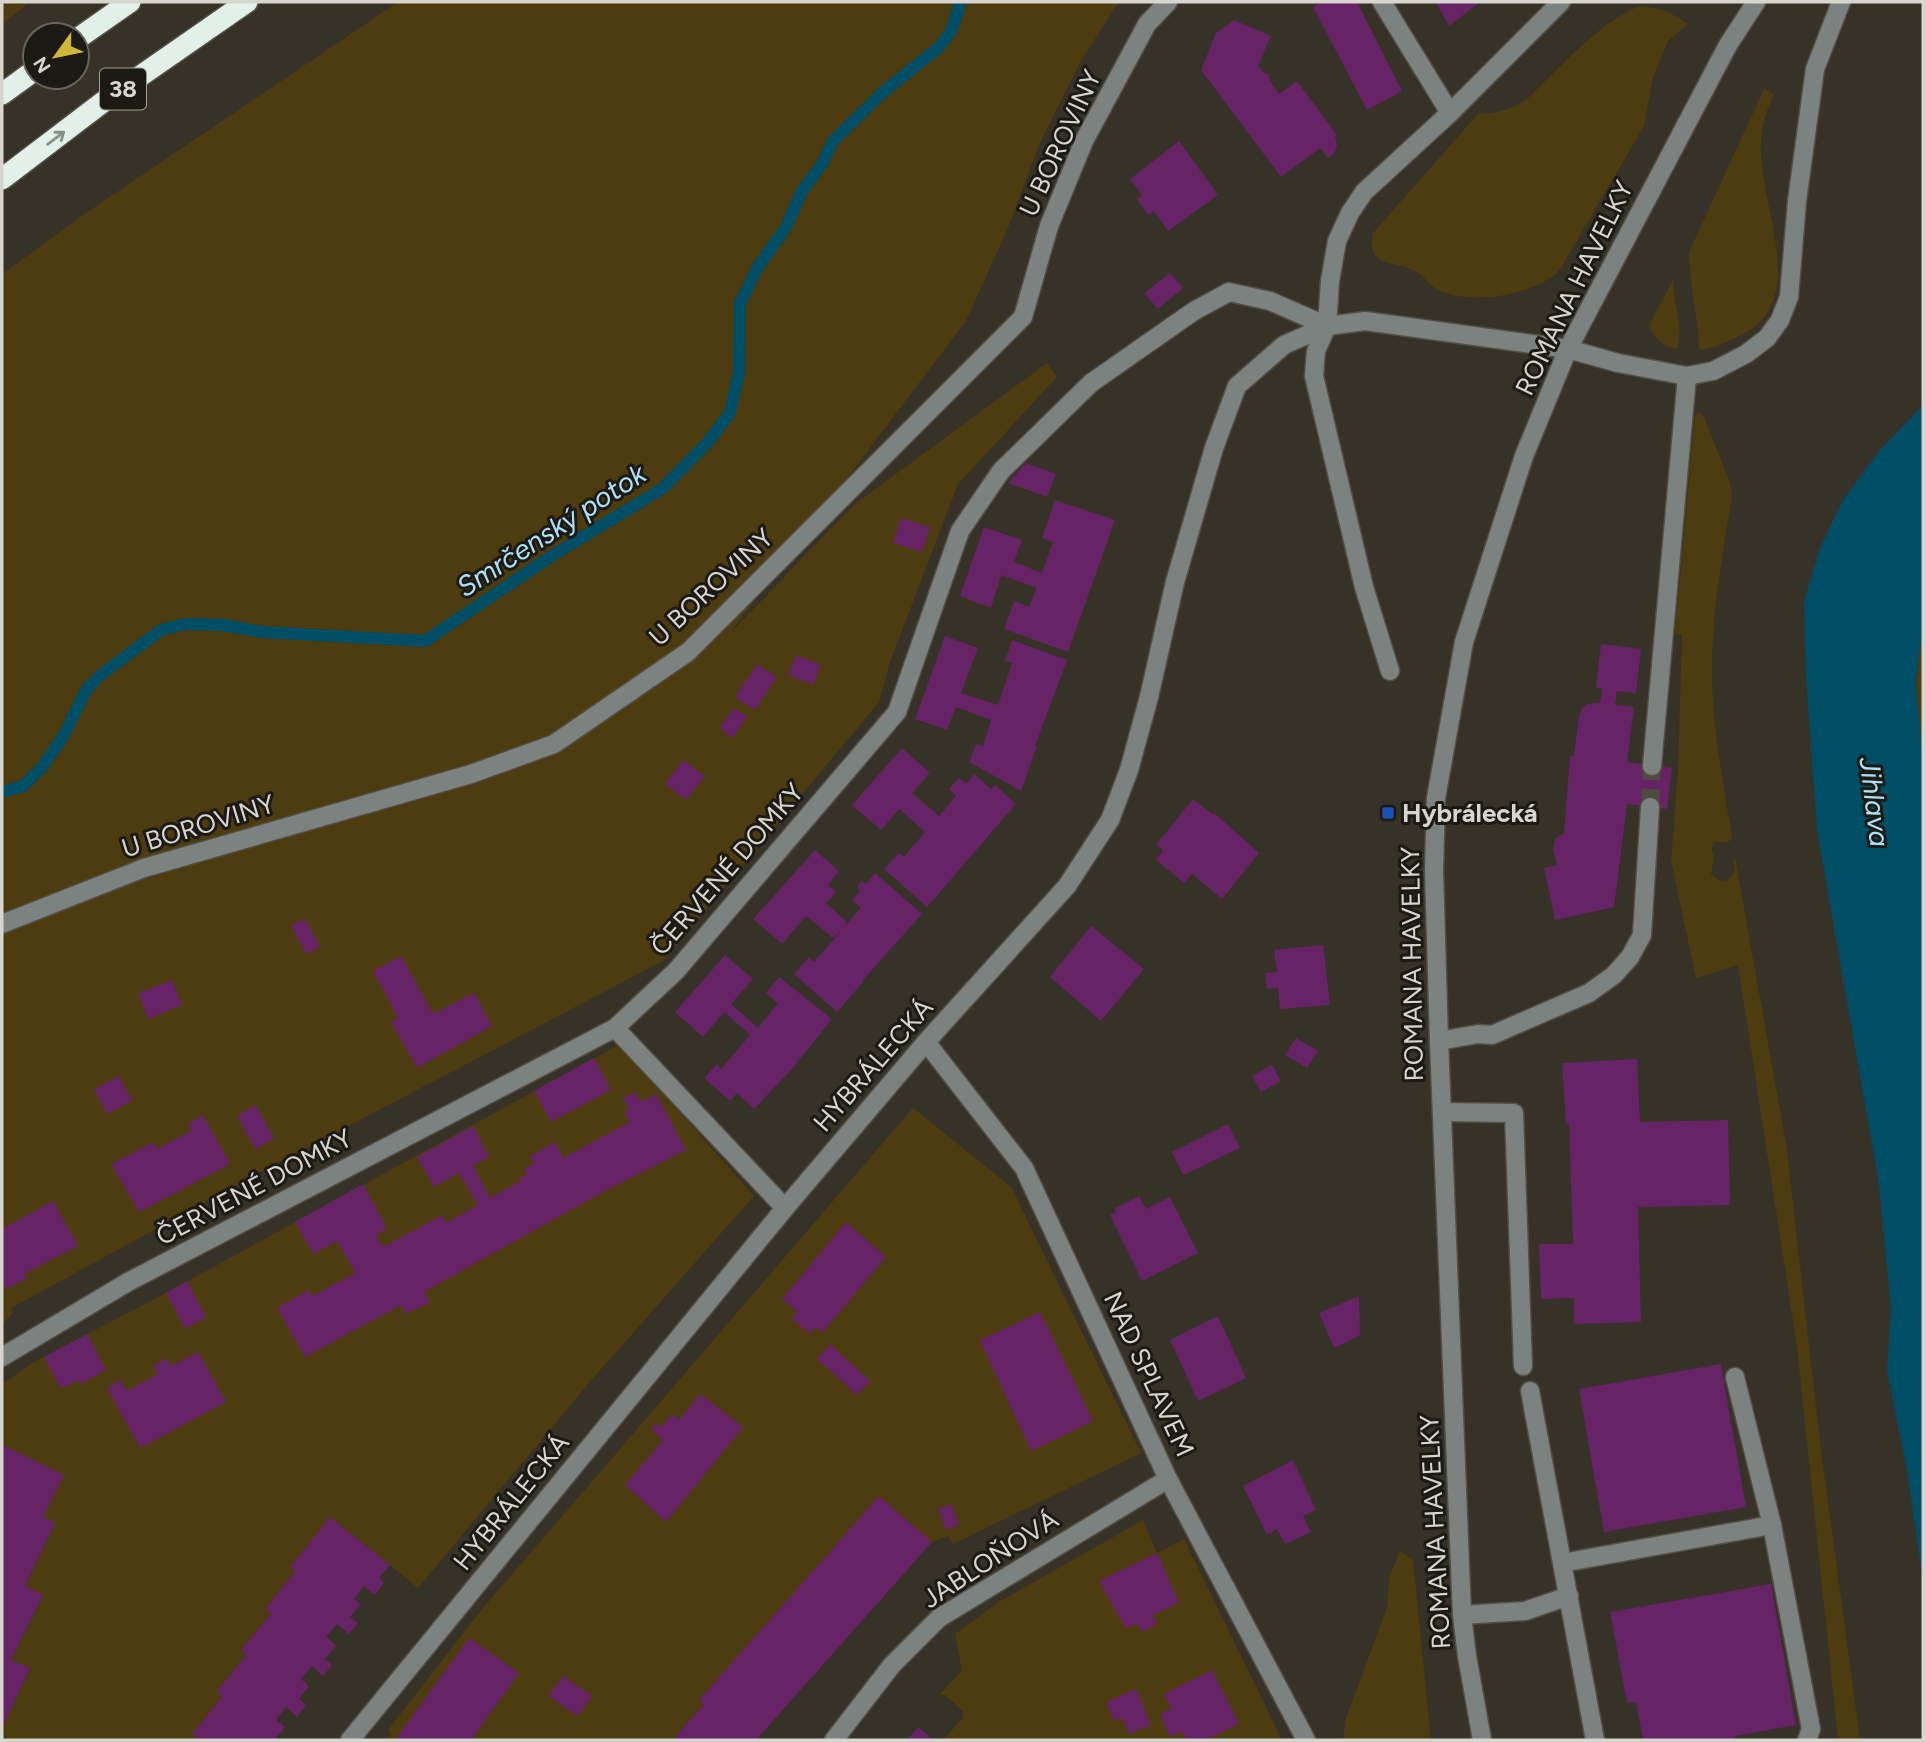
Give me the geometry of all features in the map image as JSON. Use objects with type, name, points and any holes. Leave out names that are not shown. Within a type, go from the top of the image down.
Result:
[{"type":"highway","name":"38","points":[[91,29],[130,2]]},
{"type":"highway","name":"38","points":[[2,179],[103,102],[247,2]]},
{"type":"highway","points":[[2,94],[21,80]]},
{"type":"street","name":"U BOROVINY","points":[[2,924],[144,868],[471,774],[554,744],[688,652],[1023,317],[1049,226],[1084,141],[1147,24],[1168,2]]},
{"type":"street","points":[[1382,2],[1450,113]]},
{"type":"street","points":[[1390,671],[1364,587],[1314,376],[1316,351],[1327,326],[1330,281],[1337,241],[1350,212],[1364,192],[1450,113],[1561,2]]},
{"type":"street","name":"ROMANA HAVELKY","points":[[1482,1740],[1462,1615],[1439,1041],[1434,870],[1436,798],[1464,642],[1520,469],[1568,349],[1728,46],[1756,2]]},
{"type":"street","points":[[1652,766],[1687,376],[1713,371],[1746,354],[1768,338],[1780,320],[1788,297],[1797,201],[1815,69],[1841,2]]},
{"type":"street","name":"ČERVENÉ DOMKY","points":[[2,1357],[128,1282],[615,1028],[676,971],[897,712],[960,531],[1001,471],[1091,383],[1194,311],[1229,292],[1270,301],[1327,326]]},
{"type":"street","name":"HYBRÁLECKÁ","points":[[350,1740],[785,1208],[926,1042],[1066,886],[1110,820],[1129,770],[1175,582],[1214,448],[1237,386],[1284,345],[1327,326],[1365,321],[1568,349],[1618,363],[1687,376]]},
{"type":"street","points":[[1439,1041],[1478,1034],[1492,1035],[1589,993],[1614,975],[1630,957],[1642,935],[1650,807]]},
{"type":"street","points":[[615,1028],[785,1208]]},
{"type":"street","name":"NAD SPLAVEM","points":[[926,1042],[1024,1168],[1168,1479],[1306,1740]]},
{"type":"street","points":[[1442,1112],[1514,1113],[1523,1366]]},
{"type":"street","points":[[1735,1377],[1772,1525],[1811,1729],[1807,1740]]},
{"type":"street","points":[[1530,1391],[1595,1740]]},
{"type":"street","name":"JABLOŇOVÁ","points":[[834,1740],[892,1665],[939,1618],[1168,1479]]},
{"type":"street","points":[[1562,1563],[1772,1525]]},
{"type":"street","points":[[1462,1615],[1525,1611],[1569,1596]]},
{"type":"shaded area","points":[[2,2],[30,2],[2,24]]},
{"type":"shaded area","points":[[398,2],[1119,2],[1080,62],[1039,145],[1008,228],[966,321],[729,634],[855,504],[1047,363],[1057,377],[958,484],[890,662],[879,702],[663,961],[253,1176],[11,1308],[13,1313],[2,1324],[2,274],[89,211]]},
{"type":"shaded area","points":[[1639,6],[1665,11],[1688,24],[1668,41],[1653,77],[1644,126],[1557,273],[1542,283],[1513,293],[1465,297],[1438,290],[1417,272],[1378,258],[1372,245],[1373,233],[1478,114],[1504,110],[1527,99],[1594,35]]},
{"type":"shaded area","points":[[1764,89],[1774,94],[1761,135],[1763,174],[1777,253],[1778,279],[1773,302],[1761,321],[1739,336],[1714,347],[1699,349],[1689,252]]},
{"type":"shaded area","points":[[1674,278],[1679,321],[1677,349],[1659,341],[1649,325]]},
{"type":"shaded area","points":[[1699,412],[1704,417],[1730,483],[1732,496],[1716,599],[1712,684],[1721,772],[1732,838],[1728,842],[1714,842],[1711,848],[1714,857],[1711,874],[1720,881],[1727,880],[1733,875],[1735,857],[1787,1150],[1820,1442],[1860,1740],[1838,1740],[1797,1347],[1738,965],[1696,978],[1671,861],[1678,770],[1682,635],[1675,634],[1695,415]]},
{"type":"shaded area","points":[[1923,624],[1923,760],[1916,682]]},
{"type":"shaded area","points":[[617,1046],[634,1061],[754,1196],[588,1384],[418,1588],[330,1517],[295,1571],[265,1609],[271,1613],[241,1650],[246,1655],[217,1691],[222,1696],[192,1734],[198,1738],[196,1740],[12,1740],[2,1735],[2,1728],[30,1669],[11,1660],[43,1596],[25,1586],[55,1523],[43,1517],[63,1475],[2,1445],[2,1384],[34,1362],[166,1293]]},
{"type":"shaded area","points":[[913,1108],[1011,1187],[1141,1453],[953,1544],[948,1536],[932,1542],[704,1704],[675,1737],[678,1740],[386,1740],[391,1734],[388,1730],[478,1614]]},
{"type":"shaded area","points":[[1143,1520],[1157,1553],[1184,1539],[1282,1740],[943,1740],[963,1718],[963,1711],[945,1695],[939,1695],[962,1671],[955,1634],[999,1602]]},
{"type":"shaded area","points":[[1400,1551],[1413,1560],[1431,1740],[1343,1740],[1346,1718],[1387,1608],[1389,1578]]},
{"type":"water","name":"Jihlava","points":[[1923,405],[1923,624],[1916,682],[1923,760],[1923,1582],[1908,1476],[1887,1370],[1891,1308],[1879,1184],[1817,830],[1806,676],[1804,602],[1819,550],[1843,500],[1879,451]]},
{"type":"building","points":[[1322,2],[1357,2],[1402,91],[1367,110],[1313,7]]},
{"type":"building","points":[[1436,2],[1480,2],[1449,26]]},
{"type":"building","points":[[1234,20],[1271,36],[1258,66],[1269,75],[1279,94],[1297,81],[1337,135],[1335,152],[1328,158],[1320,148],[1281,177],[1201,70],[1216,33]]},
{"type":"building","points":[[1179,141],[1218,195],[1168,231],[1154,211],[1148,215],[1137,199],[1142,195],[1130,179]]},
{"type":"building","points":[[1170,273],[1183,288],[1158,309],[1144,293]]},
{"type":"building","points":[[1026,463],[1056,474],[1047,497],[1008,483]]},
{"type":"building","points":[[1055,500],[1115,520],[1068,652],[1004,629],[1014,601],[1029,607],[1037,588],[1001,575],[991,608],[960,596],[984,527],[1022,540],[1014,562],[1042,573],[1053,542],[1042,538]]},
{"type":"building","points":[[901,518],[930,527],[922,552],[893,543]]},
{"type":"building","points":[[945,636],[978,648],[961,693],[998,705],[1012,663],[1005,661],[1012,640],[1067,660],[1021,791],[969,762],[976,744],[983,746],[991,720],[956,707],[947,730],[915,719]]},
{"type":"building","points":[[1601,644],[1641,649],[1636,693],[1617,691],[1615,705],[1634,707],[1627,762],[1672,768],[1667,809],[1627,804],[1614,907],[1555,920],[1544,868],[1557,865],[1553,849],[1555,839],[1564,833],[1570,756],[1574,756],[1579,716],[1583,707],[1600,703],[1602,689],[1596,688]]},
{"type":"building","points":[[796,655],[821,665],[813,685],[788,675]]},
{"type":"building","points":[[757,664],[777,677],[755,710],[735,697]]},
{"type":"building","points":[[734,708],[747,717],[732,738],[719,728]]},
{"type":"building","points":[[902,748],[930,773],[912,793],[939,816],[956,796],[949,789],[959,778],[966,784],[974,774],[991,789],[995,785],[1016,804],[927,907],[884,869],[899,853],[904,857],[925,832],[899,809],[881,830],[852,805]]},
{"type":"building","points":[[683,760],[705,776],[686,800],[665,784]]},
{"type":"building","points":[[1193,799],[1214,813],[1259,853],[1222,899],[1192,874],[1184,883],[1156,860],[1163,850],[1156,845]]},
{"type":"building","points":[[815,850],[839,871],[828,885],[836,892],[826,903],[847,922],[842,929],[861,908],[852,900],[860,891],[857,887],[862,881],[866,884],[875,873],[922,914],[837,1012],[794,974],[809,957],[814,962],[841,931],[833,938],[806,916],[782,944],[753,919]]},
{"type":"building","points":[[305,919],[320,947],[306,954],[291,926]]},
{"type":"building","points":[[1091,926],[1144,969],[1101,1021],[1050,977]]},
{"type":"building","points":[[1323,945],[1330,1005],[1280,1009],[1278,988],[1267,989],[1265,973],[1277,972],[1274,950]]},
{"type":"building","points":[[725,955],[753,979],[731,1004],[758,1028],[778,1003],[766,993],[779,977],[832,1019],[791,1070],[754,1109],[737,1093],[730,1101],[704,1078],[717,1064],[721,1069],[750,1035],[724,1012],[703,1037],[675,1012]]},
{"type":"building","points":[[401,956],[433,1014],[474,993],[492,1026],[417,1068],[391,1022],[398,1018],[373,971]]},
{"type":"building","points":[[172,980],[182,1005],[148,1019],[138,993]]},
{"type":"building","points":[[1296,1038],[1318,1051],[1307,1068],[1285,1055]]},
{"type":"building","points":[[594,1058],[611,1090],[551,1122],[534,1091]]},
{"type":"building","points":[[1637,1059],[1640,1122],[1728,1120],[1730,1205],[1638,1207],[1641,1322],[1574,1324],[1574,1298],[1541,1299],[1539,1244],[1573,1244],[1569,1124],[1566,1123],[1562,1063]]},
{"type":"building","points":[[1272,1065],[1281,1081],[1261,1092],[1252,1076]]},
{"type":"building","points":[[119,1076],[132,1101],[107,1114],[94,1089]]},
{"type":"building","points":[[635,1092],[641,1102],[656,1094],[686,1150],[601,1193],[424,1292],[430,1303],[405,1314],[401,1305],[305,1357],[277,1308],[308,1290],[312,1296],[355,1273],[337,1241],[313,1254],[295,1222],[363,1184],[387,1229],[376,1235],[383,1247],[442,1215],[446,1223],[478,1205],[459,1173],[434,1187],[417,1157],[473,1126],[489,1157],[473,1166],[490,1198],[521,1181],[519,1178],[527,1174],[524,1169],[534,1163],[530,1156],[555,1142],[563,1158],[630,1122],[624,1111],[629,1109],[623,1098]]},
{"type":"building","points":[[256,1105],[274,1139],[255,1149],[237,1116]]},
{"type":"building","points":[[203,1115],[230,1164],[139,1212],[111,1164],[153,1142],[157,1149],[191,1131],[188,1124]]},
{"type":"building","points":[[1228,1124],[1240,1148],[1183,1175],[1172,1152]]},
{"type":"building","points":[[1139,1196],[1146,1209],[1170,1197],[1198,1253],[1142,1281],[1110,1215],[1116,1212],[1114,1209]]},
{"type":"building","points":[[53,1201],[78,1246],[24,1274],[27,1278],[6,1289],[2,1284],[2,1229]]},
{"type":"building","points":[[846,1222],[886,1257],[822,1333],[815,1327],[809,1333],[792,1319],[797,1312],[782,1299]]},
{"type":"building","points":[[187,1281],[206,1317],[185,1329],[166,1293]]},
{"type":"building","points":[[1359,1296],[1360,1335],[1334,1348],[1319,1313]]},
{"type":"building","points":[[1040,1312],[1093,1421],[1031,1451],[980,1340]]},
{"type":"building","points":[[1218,1316],[1246,1378],[1198,1401],[1170,1340]]},
{"type":"building","points":[[87,1334],[106,1370],[81,1384],[78,1380],[61,1389],[44,1357]]},
{"type":"building","points":[[830,1344],[870,1381],[857,1395],[817,1359]]},
{"type":"building","points":[[198,1352],[226,1402],[140,1448],[107,1388],[120,1380],[127,1391],[158,1374],[153,1366],[166,1358],[171,1366]]},
{"type":"building","points":[[1721,1364],[1746,1507],[1604,1532],[1579,1389]]},
{"type":"building","points":[[700,1394],[743,1427],[666,1522],[625,1485],[663,1440],[651,1429],[656,1423],[661,1427],[672,1414],[679,1420]]},
{"type":"building","points":[[2,1445],[64,1475],[43,1517],[55,1523],[25,1586],[43,1595],[11,1660],[30,1668],[2,1729]]},
{"type":"building","points":[[1293,1460],[1316,1510],[1303,1516],[1311,1532],[1285,1544],[1277,1529],[1267,1535],[1243,1486]]},
{"type":"building","points":[[879,1496],[932,1542],[756,1740],[678,1740],[675,1737],[704,1704],[699,1700]]},
{"type":"building","points":[[951,1504],[959,1525],[946,1530],[938,1509]]},
{"type":"building","points":[[330,1517],[390,1565],[379,1578],[384,1583],[374,1595],[364,1586],[354,1599],[361,1604],[350,1617],[358,1623],[349,1634],[337,1624],[326,1637],[336,1646],[325,1659],[332,1665],[323,1676],[312,1666],[301,1679],[309,1686],[299,1699],[306,1705],[297,1717],[286,1707],[276,1720],[285,1727],[275,1740],[196,1740],[198,1738],[192,1734],[222,1696],[217,1691],[246,1655],[241,1650],[271,1613],[265,1609],[295,1571],[290,1567]]},
{"type":"building","points":[[1157,1553],[1179,1603],[1153,1615],[1157,1624],[1141,1632],[1137,1623],[1126,1629],[1099,1581]]},
{"type":"building","points":[[1771,1584],[1796,1725],[1735,1736],[1736,1740],[1643,1740],[1636,1702],[1627,1703],[1610,1612]]},
{"type":"building","points":[[469,1638],[519,1673],[471,1740],[395,1740]]},
{"type":"building","points":[[1212,1670],[1239,1724],[1205,1740],[1186,1740],[1182,1731],[1170,1737],[1160,1714],[1171,1709],[1164,1694]]},
{"type":"building","points":[[563,1676],[592,1696],[578,1716],[548,1696]]},
{"type":"building","points":[[1136,1689],[1151,1725],[1129,1734],[1122,1718],[1114,1721],[1106,1702]]},
{"type":"building","points":[[918,1727],[934,1740],[907,1740]]},
{"type":"waterway","name":"Smrčenský potok","points":[[2,792],[23,786],[42,767],[64,735],[86,690],[99,676],[161,630],[185,624],[223,625],[262,632],[425,641],[553,555],[663,488],[707,443],[730,413],[739,372],[740,303],[758,267],[786,227],[802,191],[822,164],[833,141],[882,93],[939,47],[951,31],[961,2]]},
{"type":"tunnel","points":[[1650,807],[1652,766]]},
{"type":"place","name":"Hybrálecká","points":[[1388,813]]}]
